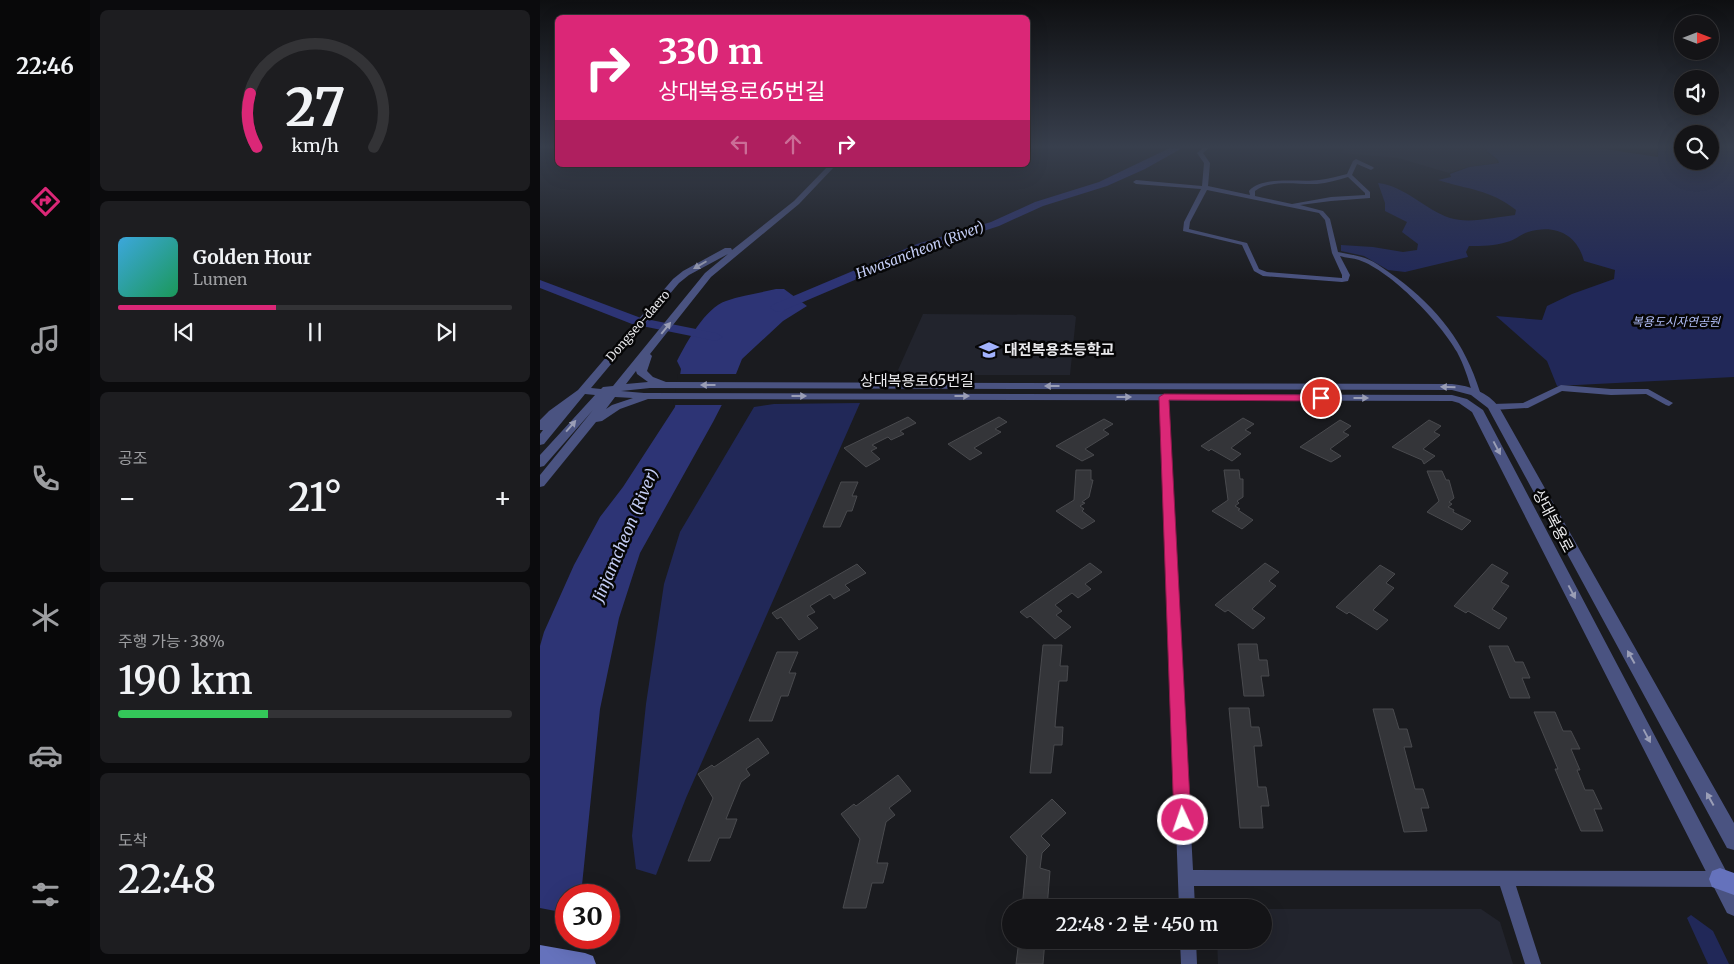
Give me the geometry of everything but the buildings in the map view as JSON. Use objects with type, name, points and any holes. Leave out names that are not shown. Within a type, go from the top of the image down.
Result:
[{"type":"main road","points":[[540,956],[585,964]]},
{"type":"street","name":"Dongseo-daero","points":[[540,462],[627,376],[720,263],[757,236],[808,192]]},
{"type":"street","points":[[1203,192],[1186,222],[1186,230],[1245,244],[1256,270],[1260,272],[1342,280],[1345,278],[1346,275],[1334,253],[1330,224],[1325,215],[1314,210],[1235,192]]},
{"type":"street","points":[[1292,205],[1331,199],[1368,197],[1366,192]]},
{"type":"street","name":"Dongseo-daero","points":[[540,441],[676,282],[686,273],[703,263],[757,236]]},
{"type":"street","points":[[1334,253],[1362,259],[1372,264],[1395,280],[1432,311],[1457,344],[1473,378],[1476,392]]},
{"type":"street","points":[[649,349],[641,372],[648,379],[664,385]]},
{"type":"street","name":"상대복용로65번길","points":[[611,391],[650,385],[757,385],[1189,392]]},
{"type":"street","name":"상대복용로","points":[[1189,392],[1452,387],[1476,392],[1486,398],[1493,407],[1734,842]]},
{"type":"street","points":[[1493,407],[1526,406],[1561,388],[1611,392],[1648,392],[1669,403]]},
{"type":"street","points":[[540,427],[553,413],[583,391],[611,391],[649,397]]},
{"type":"street","points":[[540,483],[578,438],[611,391]]},
{"type":"street","name":"상대복용로","points":[[1189,392],[1452,398],[1463,401],[1477,410],[1729,879],[1734,906]]},
{"type":"street","name":"상대복용로65번길","points":[[649,397],[750,395],[1164,397],[1189,392]]},
{"type":"street","points":[[578,438],[609,410],[621,404],[649,397]]},
{"type":"street","points":[[1164,397],[1186,899]]},
{"type":"street","points":[[1185,878],[1729,879]]},
{"type":"street","points":[[1505,878],[1533,964]]},
{"type":"street","points":[[1188,949],[1189,964]]},
{"type":"shaded area","name":"대전복용초등학교","points":[[923,314],[1073,315],[1076,317],[1070,375],[906,375],[898,370]]},
{"type":"shaded area","points":[[1272,909],[1481,909],[1500,922],[1513,964],[1218,964],[1217,949],[1272,949]]},
{"type":"green space","name":"복용도시자연공원","points":[[1381,192],[1404,192],[1441,214],[1457,220],[1515,215],[1516,210],[1497,198],[1482,192],[1734,192],[1734,377],[1557,386],[1547,361],[1496,316],[1542,320],[1547,306],[1572,294],[1614,279],[1615,270],[1584,261],[1576,244],[1564,233],[1547,229],[1538,230],[1525,233],[1513,240],[1502,243],[1488,246],[1469,246],[1466,252],[1468,257],[1405,272],[1388,270],[1364,256],[1341,251],[1341,245],[1373,247],[1403,252],[1417,250],[1418,244],[1402,232],[1407,222],[1385,211],[1385,203]]},
{"type":"green space","points":[[860,403],[686,798],[656,875],[636,869],[632,836],[646,704],[664,584],[680,532],[754,407],[774,404]]},
{"type":"green space","points":[[1691,915],[1713,931],[1729,964],[1708,964],[1687,918]]},
{"type":"water","points":[[784,289],[807,306],[783,321],[742,359],[730,389],[713,422],[640,553],[619,618],[600,709],[582,884],[555,884],[555,949],[540,964],[540,646],[544,632],[574,565],[600,517],[623,487],[675,407],[681,369],[677,361],[686,345],[704,318],[718,305],[745,296]]},
{"type":"pier","points":[[678,374],[739,374],[724,405],[673,405]]},
{"type":"pier","points":[[540,908],[555,911],[555,949],[578,949],[577,964],[540,964]]},
{"type":"waterway","name":"Hwasancheon (River)","points":[[777,308],[921,247],[995,224],[1039,204],[1077,192]]},
{"type":"waterway","name":"Jinjamcheon (River)","points":[[540,284],[637,321],[716,337]]},
{"type":"place","name":"대전복용초등학교","points":[[989,350]]},
{"type":"route","points":[[1183,820],[1164,397],[1321,398]]}]
